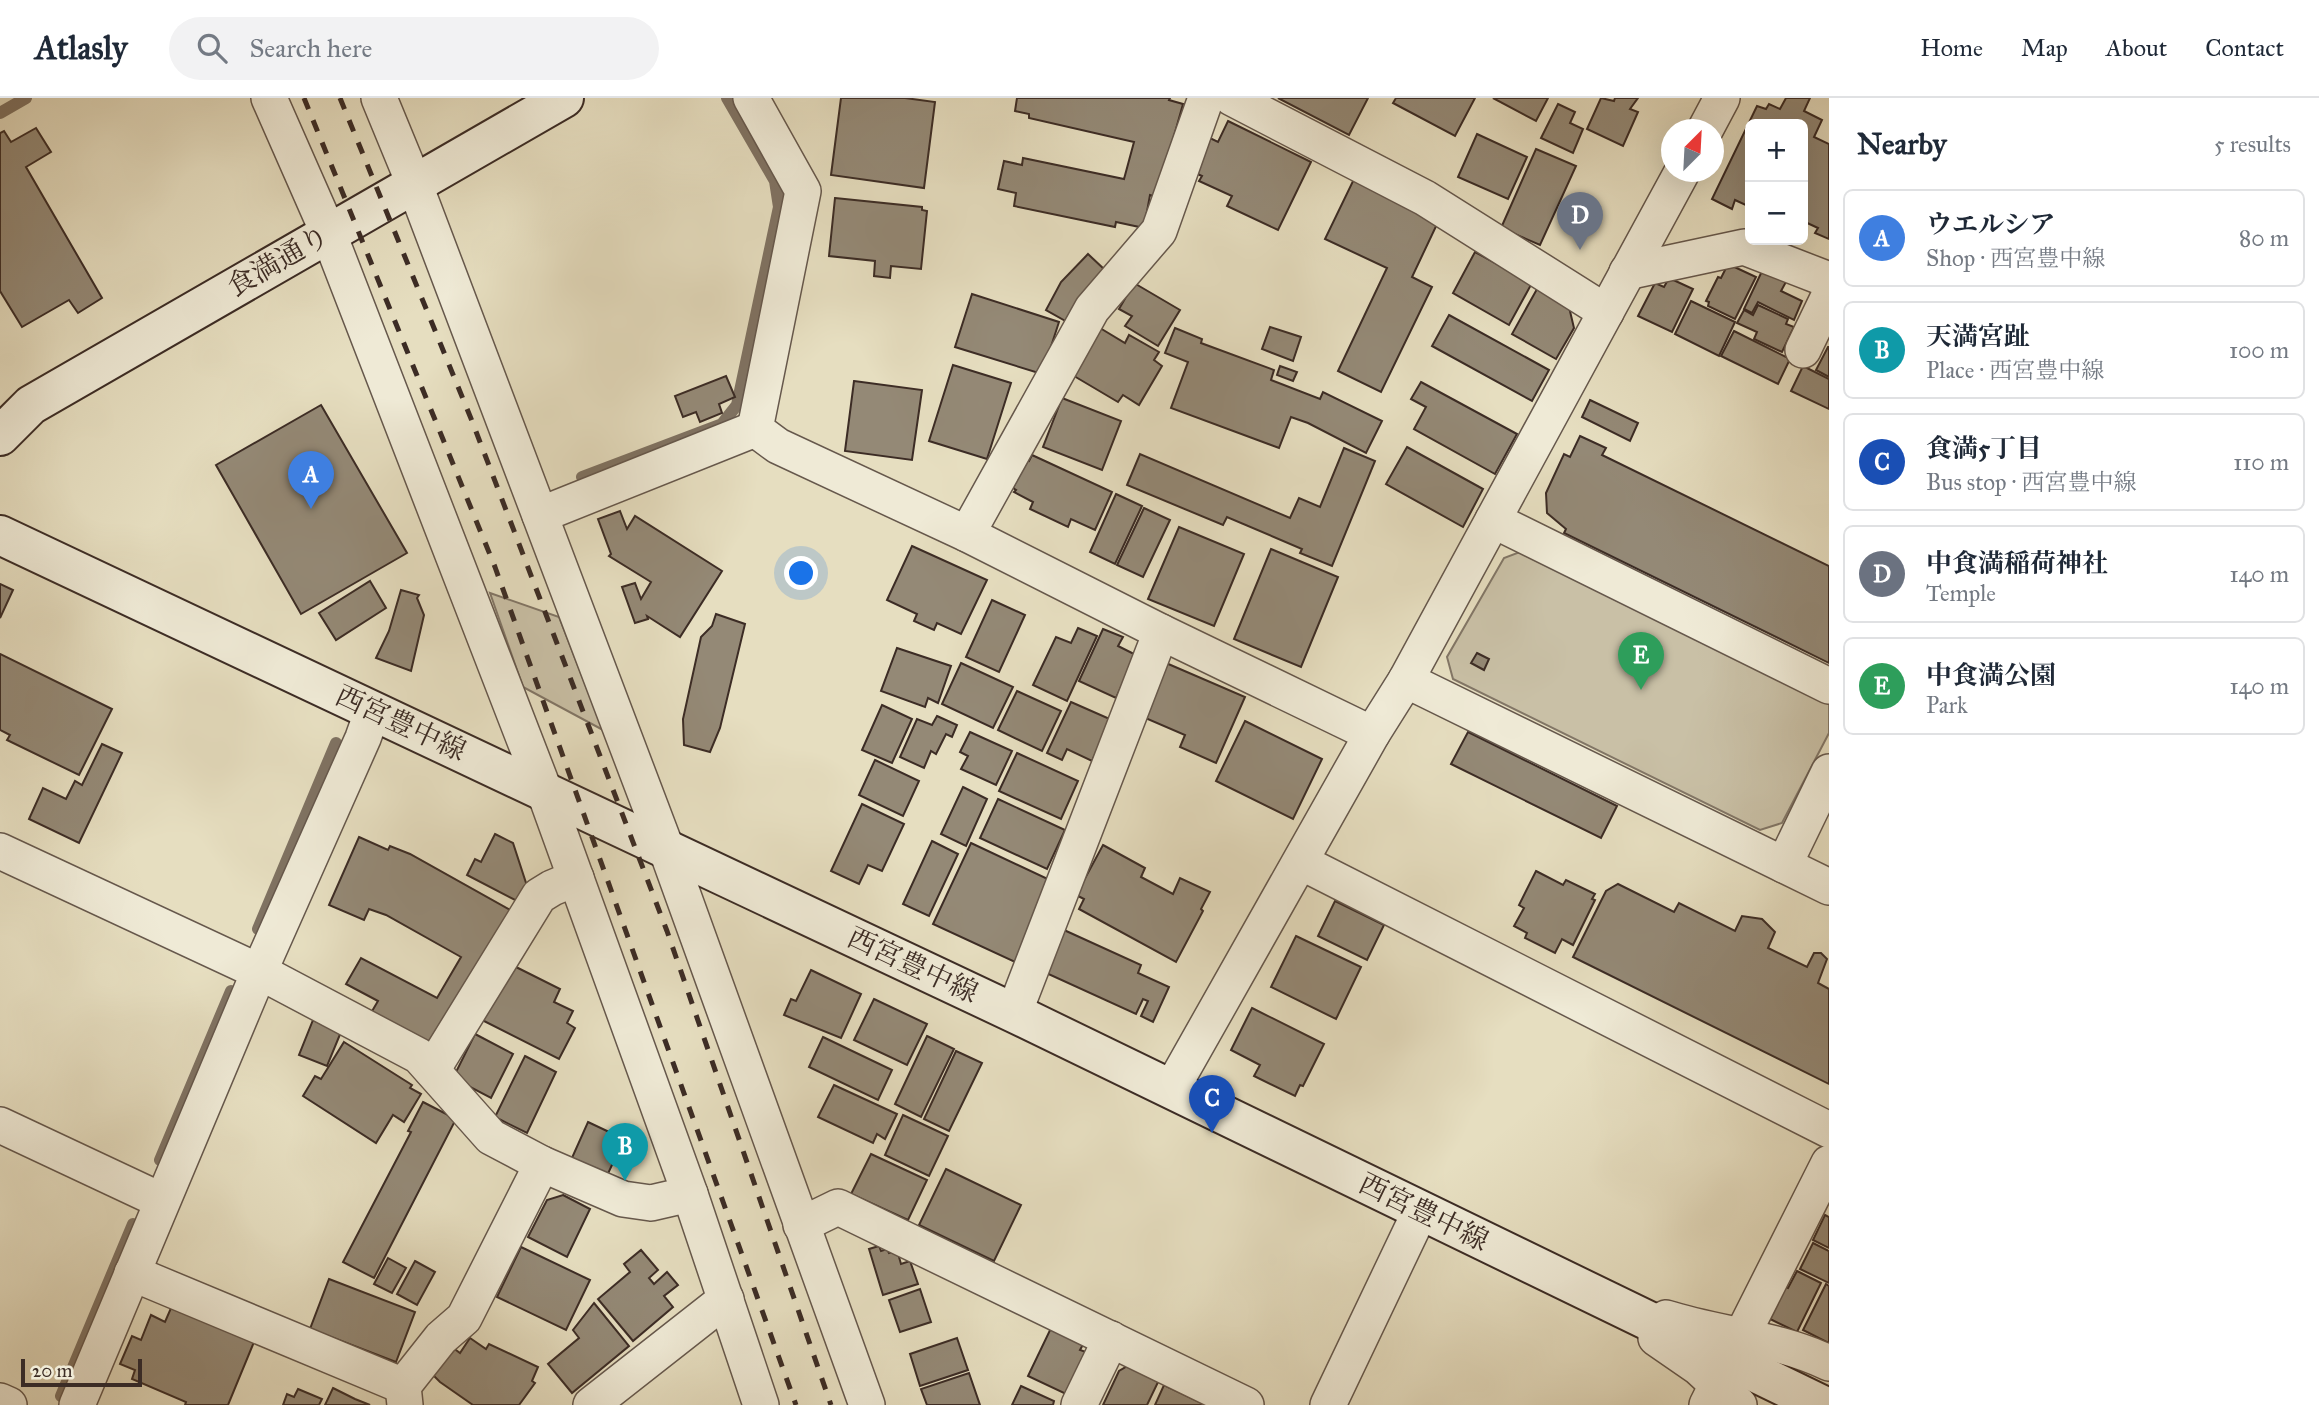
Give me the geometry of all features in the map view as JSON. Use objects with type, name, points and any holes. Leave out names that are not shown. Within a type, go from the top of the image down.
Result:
[{"type":"main road","name":"食満通り","points":[[0,436],[31,405],[564,98]]},
{"type":"main road","name":"西宮豊中線","points":[[0,535],[1172,1088],[1599,1297],[1726,1378],[1822,1405]]},
{"type":"street","points":[[269,98],[328,232],[544,790],[690,1194],[761,1405]]},
{"type":"street","points":[[379,98],[414,183],[666,848],[867,1405]]},
{"type":"street","points":[[751,98],[803,191],[755,429]]},
{"type":"street","points":[[967,534],[1091,309],[1158,231],[1206,98]]},
{"type":"street","points":[[1232,98],[1425,198],[1606,312]]},
{"type":"street","points":[[1711,119],[1722,98]]},
{"type":"street","points":[[1172,1088],[1372,734],[1406,680],[1676,182]]},
{"type":"street","points":[[1627,272],[1744,247],[1829,280]]},
{"type":"street","points":[[1803,350],[1829,296]]},
{"type":"street","points":[[540,515],[755,429]]},
{"type":"street","points":[[755,429],[778,446],[967,534],[1372,734]]},
{"type":"street","points":[[1493,520],[1829,686]]},
{"type":"street","points":[[1013,1013],[1161,632]]},
{"type":"street","points":[[1406,680],[1829,887]]},
{"type":"street","points":[[77,1405],[259,972],[373,710]]},
{"type":"street","points":[[1784,865],[1829,772]]},
{"type":"street","points":[[0,851],[259,972],[419,1056],[491,1137],[542,1164],[623,1199],[651,1203],[690,1194]]},
{"type":"street","points":[[1301,862],[1829,1130]]},
{"type":"street","points":[[432,1070],[539,897],[576,878]]},
{"type":"street","points":[[0,1125],[162,1201]]},
{"type":"street","points":[[1726,1378],[1829,1163]]},
{"type":"street","points":[[132,1273],[404,1396],[441,1338],[464,1318],[542,1164]]},
{"type":"street","points":[[801,1225],[838,1207],[1246,1405]]},
{"type":"street","points":[[1328,1405],[1421,1210]]},
{"type":"street","points":[[591,1405],[726,1299]]},
{"type":"street","points":[[1079,1405],[1111,1339]]},
{"type":"street","points":[[1726,1378],[1785,1345],[1829,1363]]},
{"type":"street","points":[[0,1401],[9,1405]]},
{"type":"shaded area","points":[[1525,550],[1829,700],[1829,733],[1782,823],[1760,830],[1453,679],[1447,657],[1504,558]]},
{"type":"shaded area","points":[[490,593],[559,617],[603,730],[523,687]]},
{"type":"building","points":[[841,98],[905,98],[935,102],[924,188],[831,175]]},
{"type":"building","points":[[1017,98],[1170,98],[1169,100],[1183,104],[1157,197],[1150,195],[1144,228],[1116,222],[1115,227],[1014,206],[1016,193],[998,189],[1004,161],[1022,165],[1023,158],[1124,179],[1134,142],[1029,118],[1029,114],[1015,111]]},
{"type":"building","points":[[1278,98],[1368,98],[1349,135]]},
{"type":"building","points":[[1396,98],[1475,98],[1455,136],[1393,103]]},
{"type":"building","points":[[1493,98],[1548,98],[1536,121]]},
{"type":"building","points":[[1601,98],[1614,101],[1615,98],[1638,98],[1630,109],[1638,112],[1623,146],[1587,129]]},
{"type":"building","points":[[1786,98],[1810,98],[1804,111],[1822,120],[1814,137],[1829,144],[1829,239],[1815,233],[1818,228],[1808,223],[1808,119],[1751,119],[1757,106],[1766,109],[1769,104],[1780,109]]},
{"type":"building","points":[[1558,104],[1575,112],[1570,123],[1583,129],[1573,153],[1541,138]]},
{"type":"building","points":[[1228,121],[1311,162],[1278,230],[1227,206],[1232,196],[1199,181],[1202,176],[1193,172],[1210,138],[1218,142]]},
{"type":"building","points":[[36,128],[51,152],[26,167],[102,298],[78,313],[69,300],[22,327],[0,291],[0,133],[4,131],[11,142]]},
{"type":"building","points":[[1745,131],[1745,205],[1735,200],[1732,209],[1712,199],[1720,182],[1724,182],[1724,174]]},
{"type":"building","points":[[1477,134],[1527,157],[1508,199],[1458,177]]},
{"type":"building","points":[[1536,149],[1576,166],[1540,245],[1501,228]]},
{"type":"building","points":[[1354,179],[1439,220],[1412,277],[1432,287],[1381,392],[1338,371],[1387,268],[1325,239]]},
{"type":"building","points":[[835,198],[922,207],[922,210],[927,211],[921,269],[891,266],[890,278],[874,276],[875,261],[829,256]]},
{"type":"building","points":[[1475,252],[1532,283],[1509,325],[1453,293]]},
{"type":"building","points":[[1088,254],[1106,271],[1069,323],[1046,310],[1061,282]]},
{"type":"building","points":[[1728,264],[1756,277],[1735,319],[1708,306],[1709,302],[1706,301]]},
{"type":"building","points":[[1763,269],[1787,280],[1781,291],[1802,301],[1794,320],[1758,302],[1752,313],[1744,309]]},
{"type":"building","points":[[1669,278],[1693,289],[1672,332],[1638,316],[1655,283],[1664,287]]},
{"type":"building","points":[[1134,283],[1180,310],[1158,346],[1125,326],[1132,316],[1119,309]]},
{"type":"building","points":[[1537,289],[1569,307],[1574,328],[1556,359],[1512,334]]},
{"type":"building","points":[[972,294],[1059,322],[1042,374],[955,347]]},
{"type":"building","points":[[1691,301],[1735,322],[1719,356],[1675,334]]},
{"type":"building","points":[[1758,305],[1788,319],[1786,324],[1794,327],[1782,352],[1754,339],[1757,332],[1737,323],[1744,310],[1753,315]]},
{"type":"building","points":[[1449,315],[1549,370],[1532,401],[1432,346]]},
{"type":"building","points":[[1270,327],[1301,337],[1293,361],[1262,349]]},
{"type":"building","points":[[1100,328],[1125,343],[1129,335],[1159,352],[1154,360],[1162,366],[1139,405],[1123,395],[1118,402],[1074,376]]},
{"type":"building","points":[[1175,328],[1202,339],[1201,343],[1274,370],[1271,380],[1320,399],[1323,392],[1382,421],[1366,453],[1291,417],[1279,448],[1171,408],[1188,362],[1165,353]]},
{"type":"building","points":[[1734,331],[1790,359],[1778,384],[1721,356]]},
{"type":"building","points":[[1829,347],[1829,377],[1816,370]]},
{"type":"building","points":[[953,365],[1011,383],[987,459],[929,441]]},
{"type":"building","points":[[1280,366],[1297,372],[1293,381],[1277,375]]},
{"type":"building","points":[[1803,366],[1829,379],[1829,409],[1791,391]]},
{"type":"building","points":[[726,376],[735,397],[719,404],[722,413],[700,422],[696,412],[683,417],[675,396]]},
{"type":"building","points":[[854,381],[922,390],[912,460],[845,451]]},
{"type":"building","points":[[1421,382],[1517,434],[1495,474],[1414,429],[1426,407],[1411,399]]},
{"type":"building","points":[[1062,398],[1121,421],[1102,470],[1043,447]]},
{"type":"building","points":[[1590,400],[1638,423],[1630,441],[1582,417]]},
{"type":"building","points":[[321,405],[407,553],[301,614],[216,465]]},
{"type":"building","points":[[1580,436],[1606,448],[1602,455],[1829,566],[1829,663],[1564,533],[1566,529],[1547,513],[1546,493],[1564,454],[1570,457]]},
{"type":"building","points":[[1407,447],[1483,489],[1463,527],[1386,484]]},
{"type":"building","points":[[1344,448],[1375,461],[1332,566],[1300,553],[1302,549],[1227,517],[1223,525],[1127,485],[1140,454],[1290,518],[1299,498],[1320,507]]},
{"type":"building","points":[[1032,455],[1112,492],[1095,530],[1071,519],[1068,527],[1030,509],[1033,502],[1014,492],[1016,490],[1013,488],[1026,460],[1029,461]]},
{"type":"building","points":[[1116,494],[1142,506],[1115,564],[1090,552]]},
{"type":"building","points":[[1144,508],[1170,520],[1143,577],[1117,565]]},
{"type":"building","points":[[620,511],[627,529],[635,516],[722,571],[680,637],[647,616],[648,619],[635,623],[622,587],[635,583],[641,599],[651,582],[609,556],[611,554],[598,519]]},
{"type":"building","points":[[1179,527],[1244,554],[1214,626],[1148,599]]},
{"type":"building","points":[[912,546],[987,580],[961,634],[937,623],[934,630],[914,621],[917,614],[887,600]]},
{"type":"building","points":[[1271,549],[1338,577],[1301,667],[1234,639]]},
{"type":"building","points":[[370,581],[386,608],[336,640],[319,613]]},
{"type":"building","points":[[0,584],[13,590],[0,618]]},
{"type":"building","points":[[401,590],[419,595],[417,598],[424,615],[411,671],[376,658],[389,631]]},
{"type":"building","points":[[992,600],[1025,615],[999,672],[966,657]]},
{"type":"building","points":[[716,614],[745,624],[720,728],[710,752],[684,745],[683,719],[701,637],[712,626]]},
{"type":"building","points":[[1078,628],[1097,636],[1067,701],[1033,685],[1056,637],[1071,643]]},
{"type":"building","points":[[1103,629],[1123,637],[1118,646],[1136,655],[1116,698],[1079,681]]},
{"type":"building","points":[[897,648],[951,666],[938,703],[928,698],[925,707],[881,691]]},
{"type":"building","points":[[1477,653],[1489,659],[1484,670],[1471,663]]},
{"type":"building","points":[[0,654],[112,709],[79,775],[7,740],[10,735],[0,730]]},
{"type":"building","points":[[961,663],[1013,687],[993,728],[942,704]]},
{"type":"building","points":[[1166,663],[1245,697],[1216,763],[1180,747],[1185,735],[1143,717]]},
{"type":"building","points":[[1017,691],[1061,711],[1042,751],[998,730]]},
{"type":"building","points":[[1071,702],[1112,720],[1092,761],[1067,749],[1062,760],[1047,753]]},
{"type":"building","points":[[882,705],[912,719],[892,763],[862,750]]},
{"type":"building","points":[[937,716],[957,725],[952,737],[946,734],[936,754],[931,751],[924,768],[900,757],[917,719],[932,725]]},
{"type":"building","points":[[1245,721],[1322,759],[1293,819],[1216,781]]},
{"type":"building","points":[[970,732],[1012,751],[996,785],[961,769],[968,756],[960,752]]},
{"type":"building","points":[[1468,732],[1617,806],[1601,838],[1451,764]]},
{"type":"building","points":[[102,744],[122,753],[79,843],[29,819],[43,788],[66,799],[75,781],[82,785]]},
{"type":"building","points":[[1017,753],[1078,781],[1061,819],[999,791]]},
{"type":"building","points":[[875,760],[919,781],[903,816],[859,795]]},
{"type":"building","points":[[963,787],[987,799],[966,846],[941,834]]},
{"type":"building","points":[[998,799],[1065,830],[1047,869],[980,838]]},
{"type":"building","points":[[862,804],[904,824],[882,871],[868,865],[859,884],[831,871]]},
{"type":"building","points":[[495,834],[513,843],[527,886],[519,902],[467,875],[475,859],[481,862]]},
{"type":"building","points":[[359,837],[388,850],[390,846],[410,854],[512,911],[433,1050],[371,1013],[378,1001],[346,984],[361,958],[437,998],[461,957],[386,915],[369,909],[364,920],[329,905]]},
{"type":"building","points":[[932,841],[958,854],[929,916],[903,904]]},
{"type":"building","points":[[971,843],[1052,881],[1015,962],[933,924]]},
{"type":"building","points":[[1103,845],[1145,868],[1141,877],[1173,894],[1180,878],[1210,892],[1176,962],[1079,909],[1084,899],[1076,895]]},
{"type":"building","points":[[1536,871],[1563,885],[1566,880],[1595,894],[1592,899],[1595,900],[1573,945],[1562,939],[1555,953],[1525,938],[1527,933],[1514,926],[1524,908],[1519,905]]},
{"type":"building","points":[[1618,884],[1674,912],[1679,903],[1735,931],[1742,916],[1762,919],[1775,932],[1768,948],[1807,967],[1814,953],[1821,953],[1827,959],[1818,983],[1829,989],[1829,1084],[1573,957],[1606,891]]},
{"type":"building","points":[[1335,901],[1384,925],[1367,960],[1318,936]]},
{"type":"building","points":[[1064,930],[1141,965],[1138,973],[1169,987],[1153,1022],[1141,1016],[1148,1001],[1143,999],[1136,1014],[1044,972]]},
{"type":"building","points":[[1296,936],[1361,967],[1336,1019],[1271,987]]},
{"type":"building","points":[[510,964],[560,989],[554,1002],[573,1011],[567,1023],[575,1028],[559,1059],[482,1020]]},
{"type":"building","points":[[811,970],[861,994],[841,1038],[784,1015],[791,999],[796,1001]]},
{"type":"building","points":[[874,999],[927,1024],[907,1065],[854,1040]]},
{"type":"building","points":[[1252,1008],[1324,1044],[1303,1086],[1300,1085],[1295,1096],[1254,1076],[1260,1065],[1231,1050]]},
{"type":"building","points":[[313,1020],[341,1032],[327,1066],[299,1055]]},
{"type":"building","points":[[475,1034],[513,1054],[491,1098],[453,1078]]},
{"type":"building","points":[[927,1036],[954,1049],[921,1117],[895,1104]]},
{"type":"building","points":[[823,1037],[892,1070],[878,1100],[809,1067]]},
{"type":"building","points":[[344,1042],[412,1085],[410,1088],[421,1094],[404,1122],[393,1115],[376,1143],[303,1096],[315,1076],[321,1079]]},
{"type":"building","points":[[956,1051],[982,1063],[949,1131],[924,1119]]},
{"type":"building","points":[[525,1056],[556,1072],[527,1133],[495,1117]]},
{"type":"building","points":[[834,1085],[897,1114],[885,1139],[877,1134],[873,1143],[818,1117]]},
{"type":"building","points":[[423,1102],[456,1119],[374,1278],[343,1262],[411,1132],[408,1131]]},
{"type":"building","points":[[903,1115],[948,1136],[929,1176],[885,1155]]},
{"type":"building","points":[[588,1122],[624,1139],[606,1178],[571,1160]]},
{"type":"building","points":[[871,1154],[927,1180],[908,1220],[851,1194]]},
{"type":"building","points":[[946,1169],[1021,1205],[994,1261],[919,1225]]},
{"type":"building","points":[[563,1195],[590,1209],[567,1257],[528,1237],[547,1200]]},
{"type":"building","points":[[1825,1215],[1829,1217],[1829,1248],[1813,1240]]},
{"type":"building","points":[[1813,1243],[1829,1251],[1829,1283],[1800,1269]]},
{"type":"building","points":[[879,1246],[881,1251],[887,1249],[889,1253],[897,1250],[901,1264],[910,1261],[918,1284],[883,1295],[869,1249]]},
{"type":"building","points":[[521,1247],[590,1280],[566,1330],[497,1297]]},
{"type":"building","points":[[641,1250],[658,1270],[649,1278],[654,1284],[667,1272],[678,1285],[664,1296],[673,1307],[633,1341],[598,1299],[630,1272],[624,1264]]},
{"type":"building","points":[[388,1258],[406,1268],[392,1293],[374,1284]]},
{"type":"building","points":[[415,1261],[435,1272],[417,1305],[397,1294]]},
{"type":"building","points":[[1797,1271],[1821,1283],[1797,1332],[1768,1318],[1783,1286],[1788,1288]]},
{"type":"building","points":[[329,1279],[415,1312],[396,1362],[310,1329]]},
{"type":"building","points":[[1826,1284],[1829,1286],[1829,1343],[1803,1330]]},
{"type":"building","points":[[920,1289],[931,1322],[900,1332],[889,1300]]},
{"type":"building","points":[[594,1303],[629,1346],[572,1393],[548,1364],[579,1338],[573,1330]]},
{"type":"building","points":[[171,1308],[254,1342],[228,1405],[185,1405],[186,1402],[132,1379],[135,1370],[120,1364],[132,1336],[141,1340],[151,1315],[165,1322]]},
{"type":"building","points":[[1052,1326],[1085,1341],[1080,1350],[1086,1352],[1066,1394],[1028,1376]]},
{"type":"building","points":[[470,1338],[486,1349],[489,1344],[538,1367],[532,1381],[535,1383],[519,1405],[473,1405],[430,1372],[452,1347],[460,1353]]},
{"type":"building","points":[[957,1338],[968,1370],[920,1386],[910,1354]]},
{"type":"building","points":[[1131,1364],[1160,1378],[1147,1405],[1103,1405],[1119,1371]]},
{"type":"building","points":[[969,1373],[980,1405],[927,1405],[921,1389]]},
{"type":"building","points":[[1164,1385],[1206,1405],[1155,1405]]},
{"type":"building","points":[[1021,1386],[1054,1401],[1053,1405],[1012,1405]]},
{"type":"building","points":[[333,1388],[355,1399],[370,1405],[325,1405]]},
{"type":"building","points":[[298,1389],[322,1399],[319,1405],[283,1405],[287,1394],[294,1397]]},
{"type":"waterway","points":[[0,113],[26,98]]},
{"type":"waterway","points":[[582,477],[722,424],[737,405],[779,207],[775,181],[727,98]]},
{"type":"waterway","points":[[258,929],[336,743]]},
{"type":"waterway","points":[[160,1160],[231,991]]},
{"type":"waterway","points":[[61,1396],[133,1224]]},
{"type":"railway","points":[[304,98],[495,567],[796,1405]]},
{"type":"railway","points":[[340,98],[472,421],[667,931],[831,1405]]},
{"type":"place","name":"中食満稲荷神社","points":[[1580,250]]},
{"type":"place","name":"ウエルシア","points":[[311,509]]},
{"type":"place","name":"中食満公園","points":[[1641,690]]},
{"type":"place","name":"食満5丁目","points":[[1212,1133]]},
{"type":"place","name":"天満宮趾","points":[[625,1181]]}]
